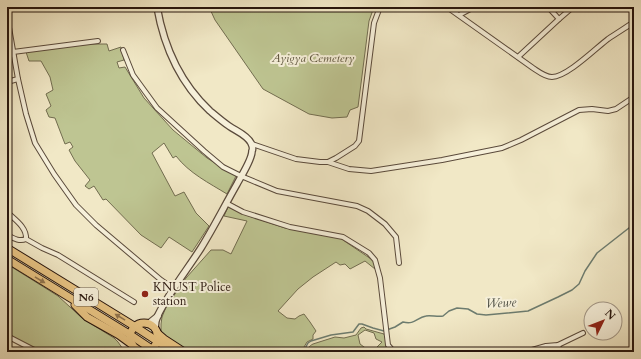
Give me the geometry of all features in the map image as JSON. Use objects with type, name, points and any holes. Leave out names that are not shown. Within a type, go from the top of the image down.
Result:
[{"type":"highway","name":"N6","points":[[7,248],[174,352]]},
{"type":"highway","name":"N6","points":[[7,259],[130,334],[150,351]]},
{"type":"highway","points":[[67,296],[87,317],[119,335],[132,348],[139,351],[150,351],[154,347],[158,341],[156,331]]},
{"type":"highway","points":[[132,348],[129,339],[130,331],[134,326],[143,323],[152,326],[164,339],[184,352]]},
{"type":"street","points":[[156,331],[155,324],[158,315],[201,247],[252,156],[253,150],[252,144],[247,138],[227,125],[210,111],[184,81],[168,50],[157,7]]},
{"type":"street","points":[[328,162],[351,149],[359,141],[374,23],[380,7]]},
{"type":"street","points":[[447,7],[546,76],[554,78],[576,65],[607,40],[634,22]]},
{"type":"street","points":[[459,16],[474,7]]},
{"type":"street","points":[[548,7],[559,19]]},
{"type":"street","points":[[518,57],[573,7]]},
{"type":"street","points":[[7,16],[18,79],[26,114],[35,143],[54,174],[76,205],[102,230],[161,280],[174,289]]},
{"type":"street","points":[[13,52],[98,41]]},
{"type":"street","points":[[123,50],[133,75],[157,108],[204,151],[223,166],[241,176],[277,191],[357,206],[368,211],[385,224],[396,237],[399,263]]},
{"type":"street","points":[[7,82],[18,79]]},
{"type":"street","points":[[252,144],[296,159],[328,162],[349,169],[371,171],[442,160],[502,148],[579,110],[592,109],[608,111],[616,109],[634,97]]},
{"type":"street","points":[[226,203],[243,212],[290,227],[343,237],[369,253],[375,260],[388,345],[394,352]]},
{"type":"street","points":[[7,212],[22,226],[26,233],[26,239]]},
{"type":"street","points":[[7,235],[18,240],[23,241],[26,239],[58,255],[134,302]]},
{"type":"street","points":[[148,324],[158,315]]},
{"type":"street","points":[[525,352],[546,346],[558,345],[583,333]]},
{"type":"street","points":[[7,336],[38,352]]},
{"type":"street","points":[[558,345],[560,352]]},
{"type":"street","points":[[630,352],[634,349]]},
{"type":"green space","name":"Ayigya Cemetery","points":[[209,7],[374,7],[369,21],[358,107],[350,110],[347,117],[332,118],[309,114],[263,89],[215,20]]},
{"type":"green space","points":[[86,44],[107,44],[109,51],[121,47],[124,60],[117,62],[119,68],[125,67],[144,98],[173,130],[207,158],[236,176],[227,194],[193,173],[176,156],[173,158],[164,143],[152,153],[175,196],[184,192],[196,213],[209,226],[192,252],[169,237],[161,248],[141,235],[106,199],[103,200],[94,186],[89,189],[85,186],[90,180],[75,161],[69,150],[73,147],[70,142],[65,144],[55,118],[49,117],[46,110],[51,106],[46,94],[53,90],[50,77],[41,61],[29,61],[26,52]]},
{"type":"green space","points":[[228,207],[285,228],[340,238],[374,261],[375,269],[365,261],[350,269],[345,264],[340,265],[336,262],[298,289],[278,311],[287,318],[295,319],[304,314],[316,331],[313,335],[313,339],[307,342],[301,352],[189,352],[165,337],[161,331],[162,317],[166,307],[186,278],[211,250],[223,250],[231,254],[247,221],[224,216]]},
{"type":"green space","points":[[7,264],[58,296],[82,318],[114,338],[125,352],[41,352],[7,335]]},
{"type":"green space","points":[[364,327],[366,329],[384,334],[387,343],[393,352],[364,352],[357,347],[352,352],[307,352],[309,347],[313,344],[335,337],[344,338],[356,335],[361,328]],"holes":[[[365,330],[374,333],[376,339],[382,342],[374,350],[368,350],[360,344],[358,335]]]},
{"type":"waterway","name":"Wewe","points":[[303,352],[308,343],[311,341],[331,335],[353,332],[359,324],[384,331],[403,322],[410,323],[426,316],[443,316],[449,311],[457,308],[468,309],[477,314],[486,315],[528,311],[572,290],[579,284],[585,271],[597,253],[634,224]]},
{"type":"place","name":"KNUST Police station","points":[[145,294]]}]
